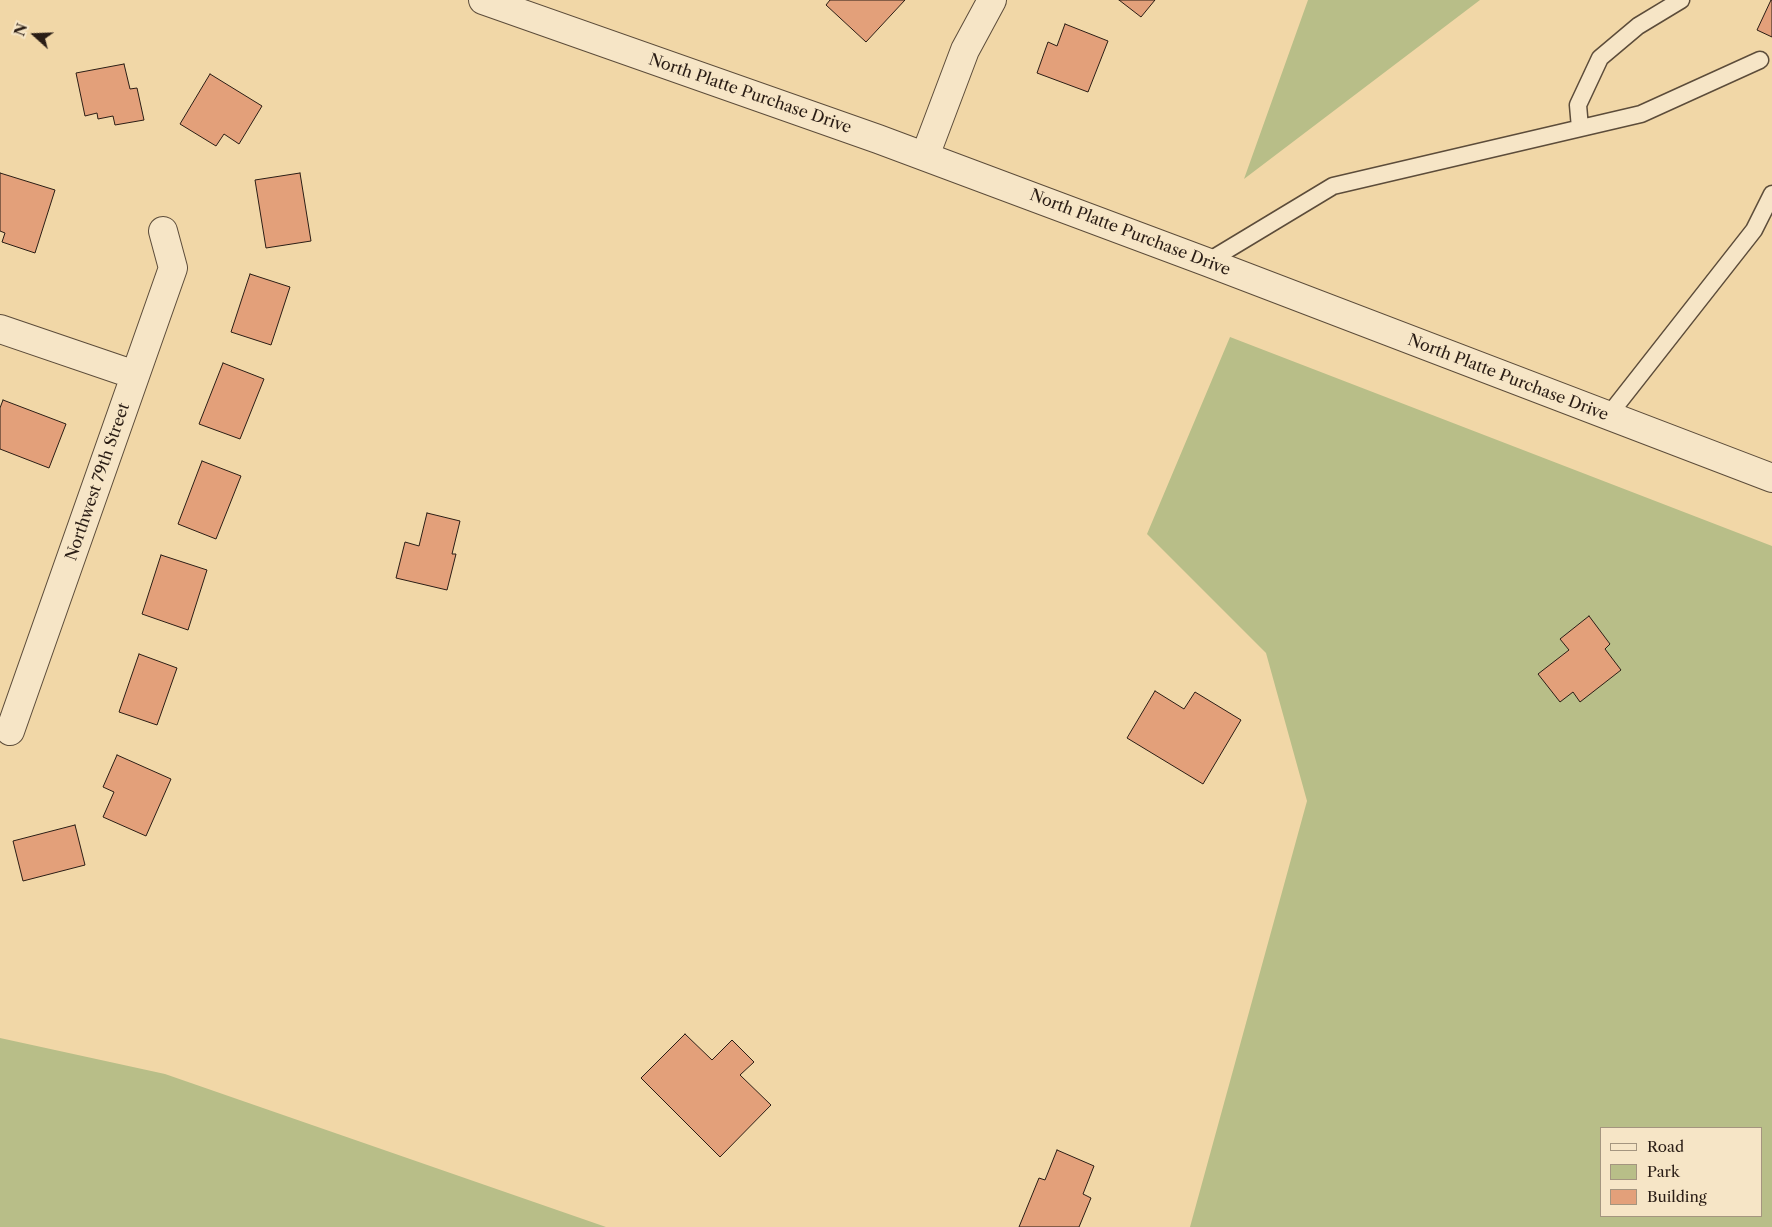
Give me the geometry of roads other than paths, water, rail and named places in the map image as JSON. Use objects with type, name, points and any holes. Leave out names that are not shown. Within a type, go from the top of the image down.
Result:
[{"type":"street","name":"North Platte Purchase Drive","points":[[483,0],[925,156],[1772,478]]},
{"type":"street","points":[[925,156],[964,50],[992,0]]},
{"type":"street","name":"Northwest 79th Street","points":[[10,731],[172,268],[163,231]]},
{"type":"street","points":[[0,329],[135,375]]},
{"type":"lane","points":[[1580,128],[1578,106],[1600,58],[1638,26],[1681,0]]},
{"type":"lane","points":[[1207,262],[1333,186],[1641,114],[1760,60]]},
{"type":"lane","points":[[1608,416],[1754,230],[1772,194]]}]
